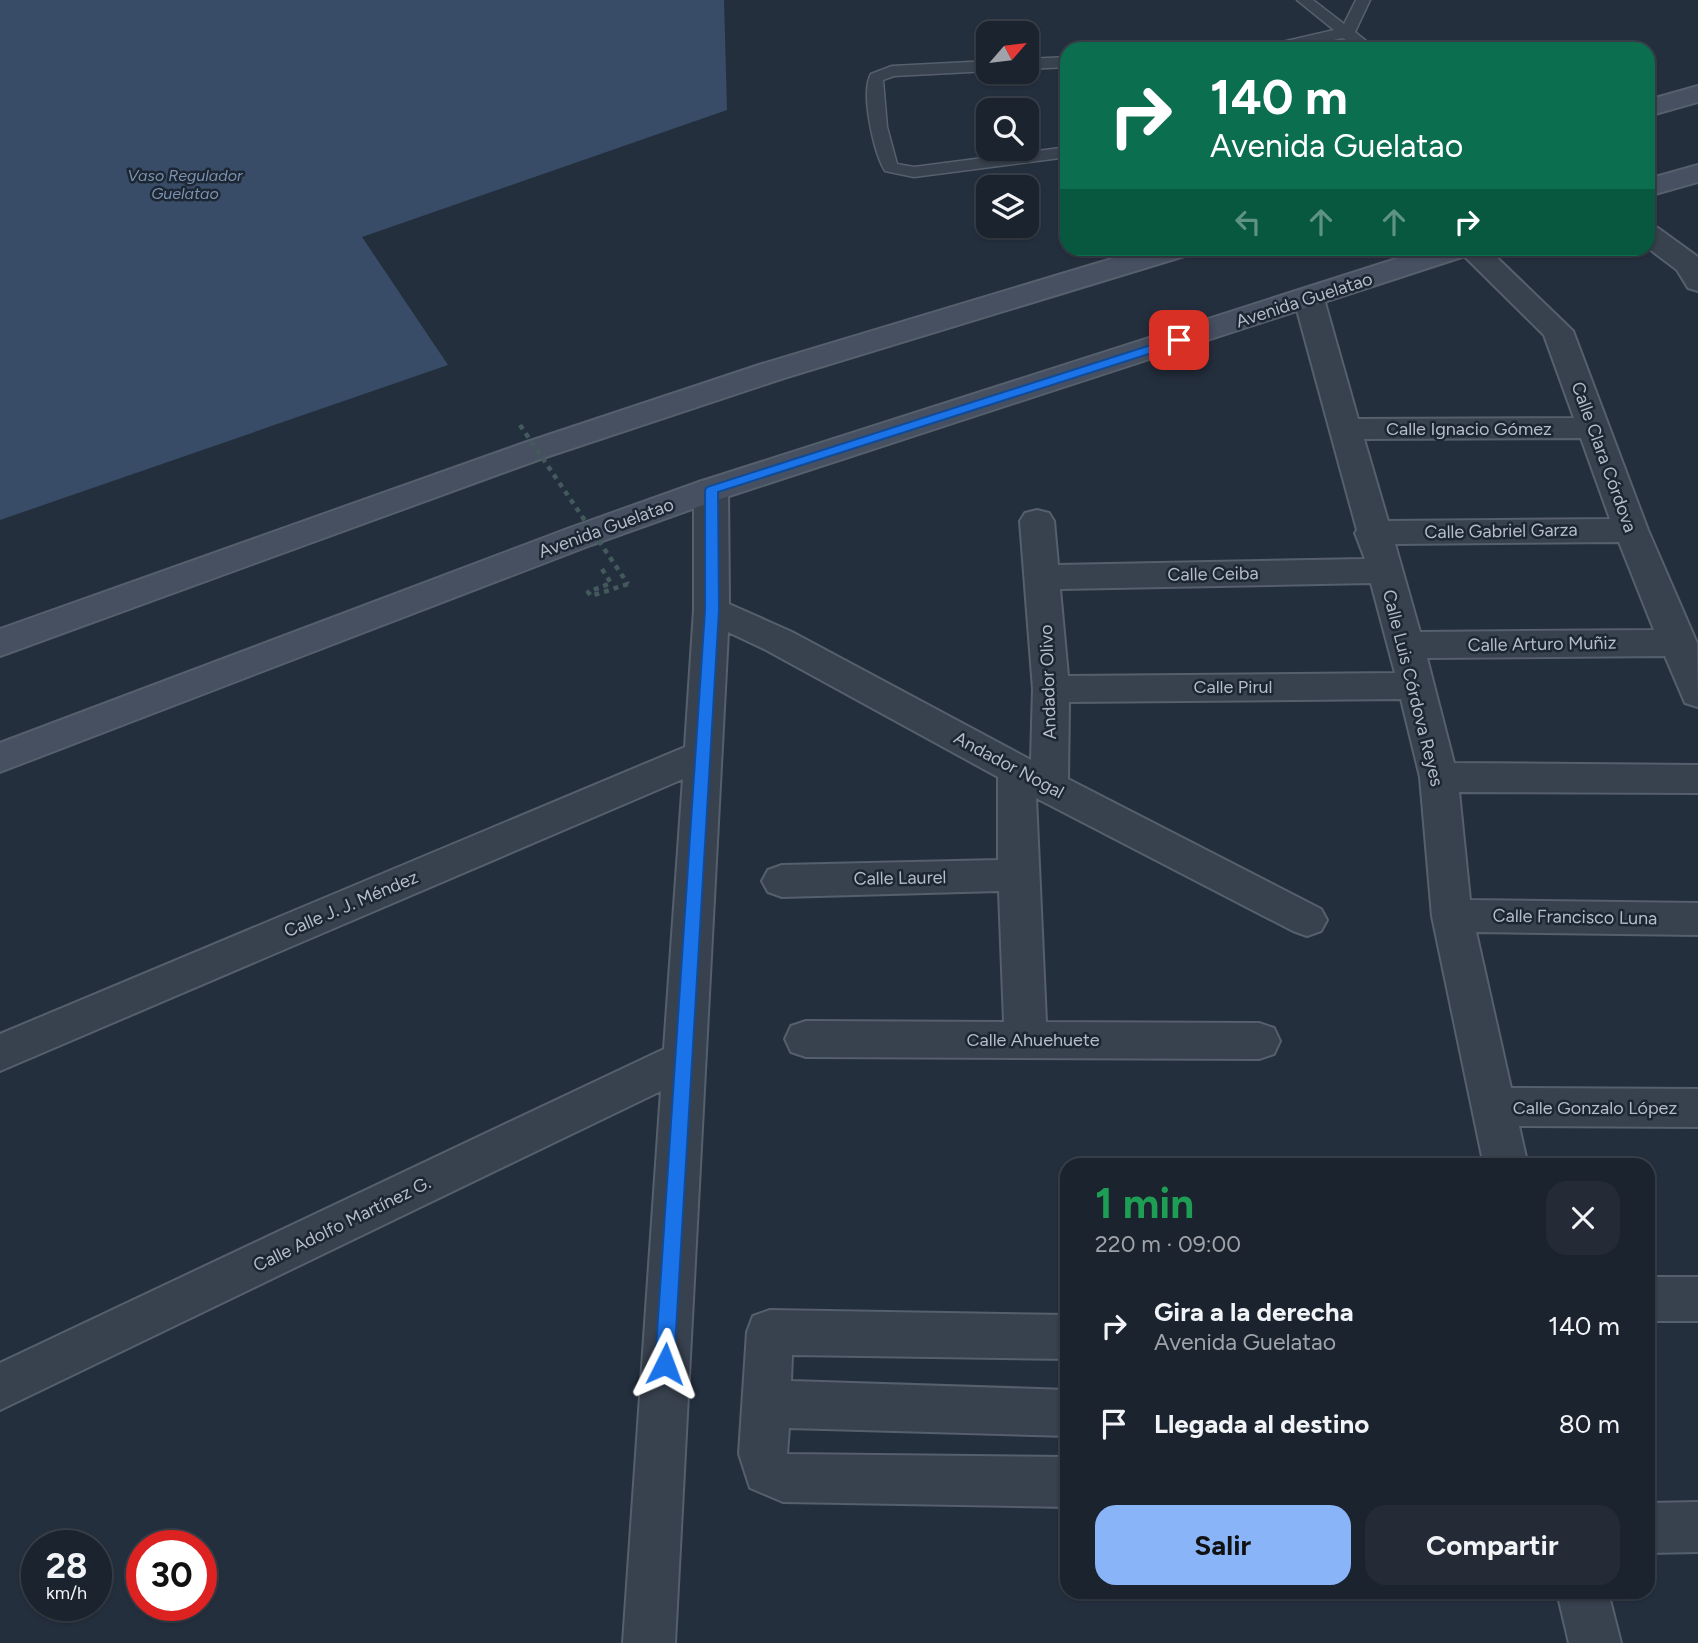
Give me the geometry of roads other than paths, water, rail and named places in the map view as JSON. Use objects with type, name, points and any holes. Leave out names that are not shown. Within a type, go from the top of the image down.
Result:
[{"type":"main road","points":[[1655,106],[1698,93]]},
{"type":"main road","points":[[1655,186],[1698,173]]},
{"type":"main road","points":[[0,643],[535,450],[773,371],[1154,256]]},
{"type":"main road","name":"Avenida Guelatao","points":[[0,758],[579,537],[711,490],[1437,256]]},
{"type":"street","points":[[1655,238],[1690,265],[1698,282]]},
{"type":"street","name":"Calle Clara Córdova","points":[[1478,256],[1556,328],[1630,530],[1698,694]]},
{"type":"street","name":"Calle Luis Córdova Reyes","points":[[1309,299],[1372,533],[1406,645],[1439,777],[1451,916],[1504,1158]]},
{"type":"street","name":"Calle Ignacio Gómez","points":[[1345,429],[1593,428]]},
{"type":"street","points":[[649,1643],[712,610],[711,490]]},
{"type":"street","name":"Andador Olivo","points":[[1026,1041],[1018,875],[1033,778],[1051,689],[1037,521]]},
{"type":"street","name":"Calle Gabriel Garza","points":[[1372,533],[1630,530]]},
{"type":"street","name":"Calle Ceiba","points":[[1042,577],[1383,571]]},
{"type":"street","name":"Andador Nogal","points":[[712,610],[779,641],[1033,778],[1307,920]]},
{"type":"street","name":"Calle Arturo Muñiz","points":[[1406,645],[1679,643]]},
{"type":"street","name":"Calle Pirul","points":[[1051,689],[1415,686]]},
{"type":"street","name":"Calle J. J. Méndez","points":[[0,1053],[702,755]]},
{"type":"street","points":[[1439,777],[1698,779]]},
{"type":"street","name":"Calle Laurel","points":[[782,881],[1018,875]]},
{"type":"street","name":"Calle Francisco Luna","points":[[1451,916],[1698,919]]},
{"type":"street","name":"Calle Ahuehuete","points":[[806,1039],[1259,1041]]},
{"type":"street","name":"Calle Adolfo Martínez G.","points":[[0,1387],[684,1060]]},
{"type":"street","name":"Calle Gonzalo López","points":[[1492,1107],[1698,1108]]},
{"type":"street","points":[[1655,1299],[1698,1299]]},
{"type":"street","points":[[1060,1337],[770,1332],[765,1463],[767,1471],[775,1476],[1060,1482]]},
{"type":"street","points":[[766,1404],[1060,1413]]},
{"type":"street","points":[[1655,1528],[1698,1527]]},
{"type":"street","points":[[1585,1599],[1595,1643]]},
{"type":"lane","points":[[1304,0],[1359,42]]},
{"type":"lane","points":[[1348,33],[1363,0]]},
{"type":"lane","points":[[1304,42],[1348,33]]},
{"type":"lane","points":[[1040,63],[1060,62]]},
{"type":"lane","points":[[976,67],[892,71],[876,77],[874,83],[880,124],[887,161],[891,168],[914,172],[1060,153]]},
{"type":"water","name":"Vaso Regulador Guelatao","points":[[0,0],[724,0],[727,110],[362,237],[448,365],[0,520]]}]
